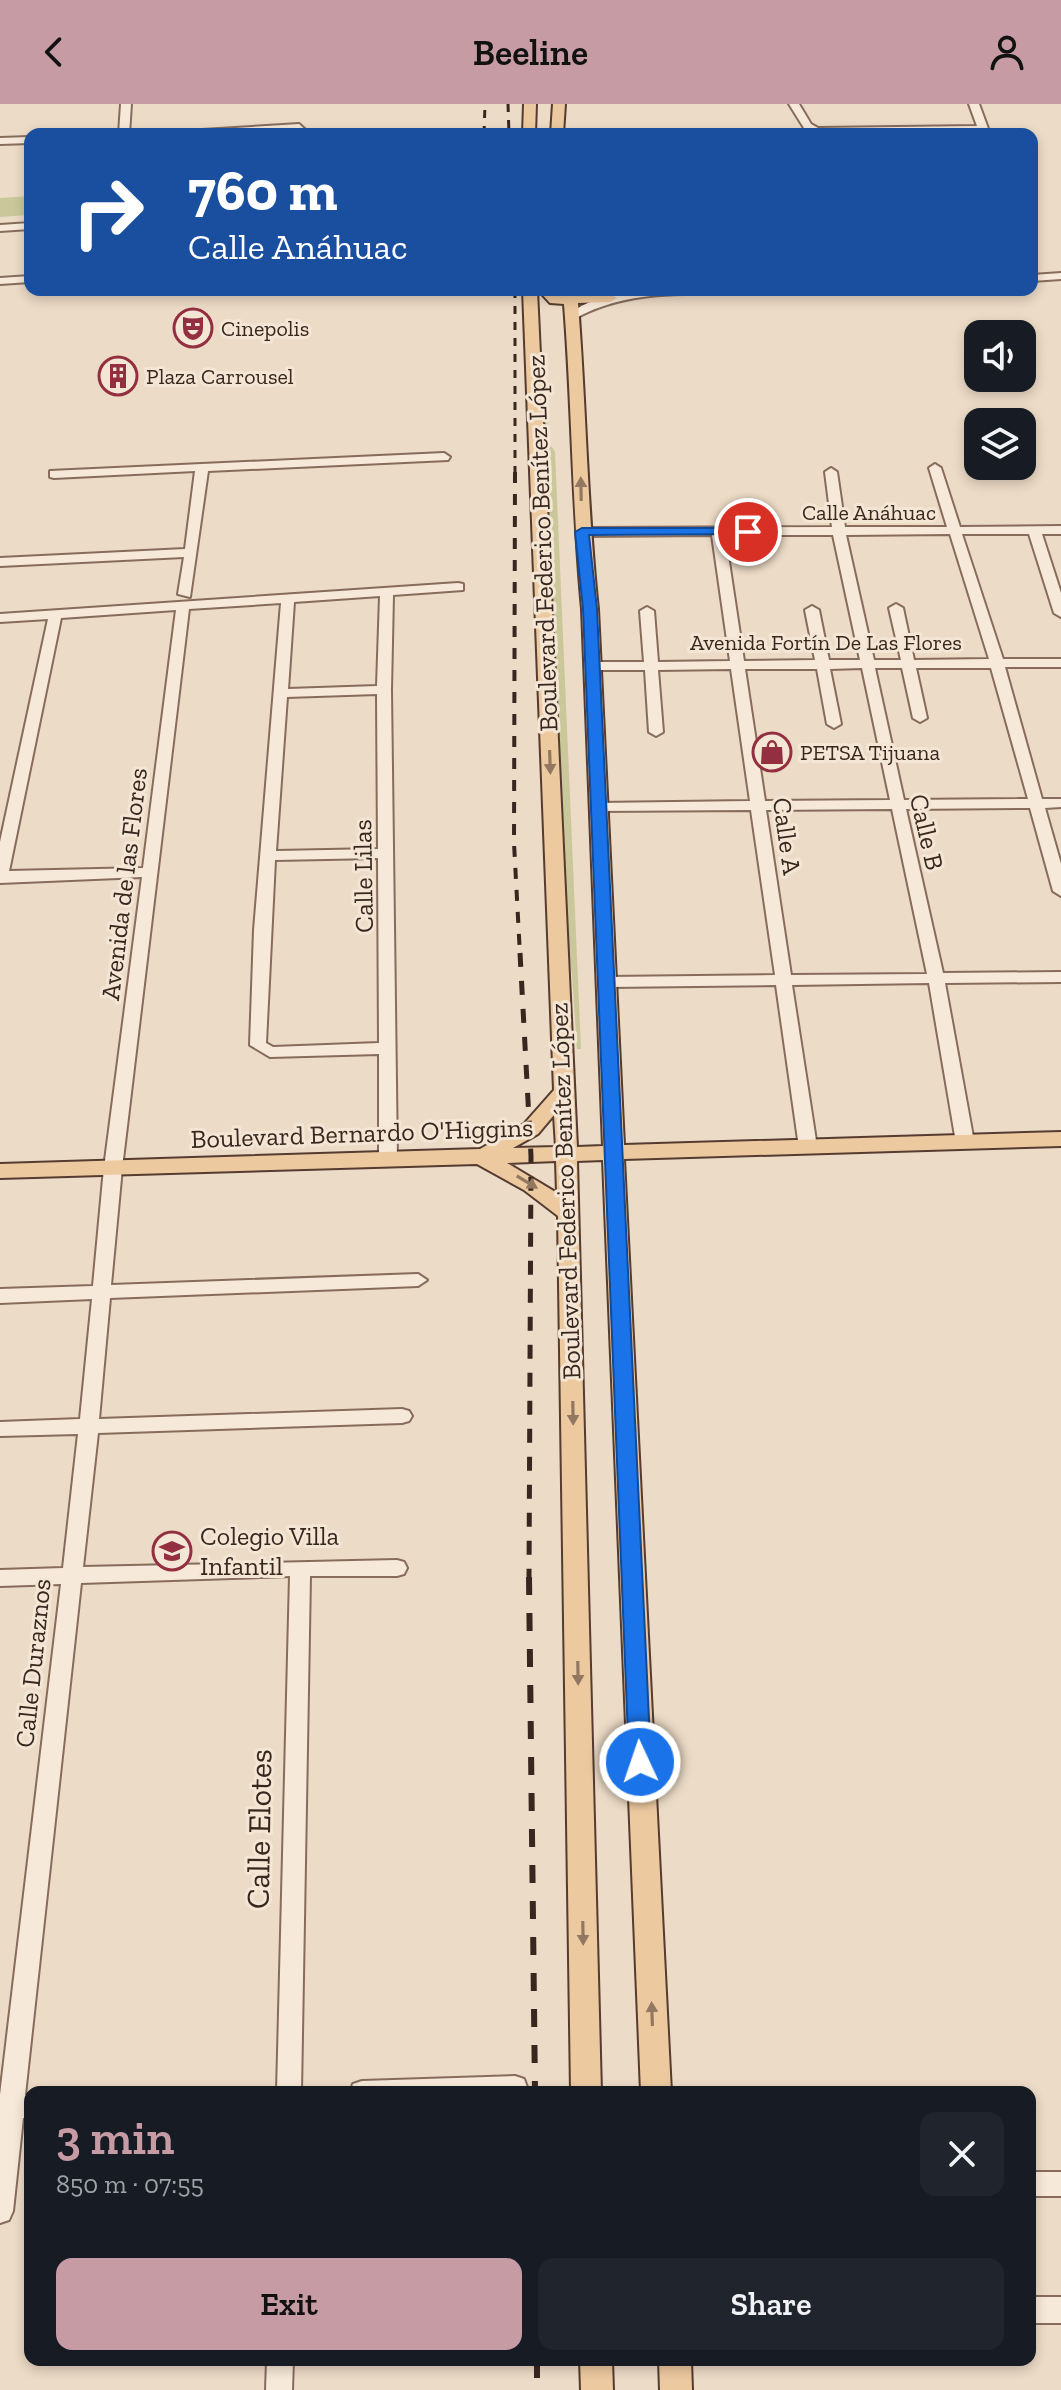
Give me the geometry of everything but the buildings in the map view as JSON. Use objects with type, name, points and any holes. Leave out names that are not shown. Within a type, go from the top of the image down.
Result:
[{"type":"main road","points":[[529,128],[530,104]]},
{"type":"main road","points":[[557,128],[559,104]]},
{"type":"main road","points":[[530,119],[538,120],[542,128]]},
{"type":"main road","name":"Boulevard Federico Benítez López","points":[[531,296],[550,372],[561,1094],[569,1213],[586,2086]]},
{"type":"main road","points":[[566,296],[563,328],[573,340]]},
{"type":"main road","name":"Boulevard Federico Benítez López","points":[[566,296],[577,371],[582,532],[590,609],[656,2086]]},
{"type":"main road","points":[[550,372],[577,371]]},
{"type":"main road","points":[[480,1158],[531,1129],[561,1094]]},
{"type":"main road","name":"Boulevard Bernardo O'Higgins","points":[[0,1171],[1061,1139]]},
{"type":"main road","points":[[480,1158],[532,1185],[569,1213]]},
{"type":"main road","points":[[596,2366],[597,2390]]},
{"type":"main road","points":[[675,2366],[676,2390]]},
{"type":"street","points":[[124,128],[126,104]]},
{"type":"street","points":[[794,104],[811,128]]},
{"type":"street","points":[[974,104],[983,128]]},
{"type":"street","points":[[0,141],[24,140]]},
{"type":"street","points":[[0,228],[24,226]]},
{"type":"street","points":[[1038,274],[1061,276]]},
{"type":"street","points":[[0,281],[24,279]]},
{"type":"street","points":[[570,317],[605,296]]},
{"type":"street","points":[[54,474],[444,457]]},
{"type":"street","name":"Avenida de las Flores","points":[[113,1168],[202,468]]},
{"type":"street","points":[[935,468],[997,663],[1061,891]]},
{"type":"street","name":"Calle B","points":[[831,472],[839,532],[936,980],[965,1142]]},
{"type":"street","points":[[1034,530],[1061,613]]},
{"type":"street","name":"Calle Anáhuac","points":[[582,532],[1061,530]]},
{"type":"street","name":"Calle A","points":[[718,531],[808,1147]]},
{"type":"street","points":[[0,562],[191,553]]},
{"type":"street","points":[[0,618],[184,601],[458,587]]},
{"type":"street","name":"Calle Lilas","points":[[387,591],[384,690],[388,1160]]},
{"type":"street","points":[[288,598],[262,930],[258,1045],[270,1052],[387,1048]]},
{"type":"street","points":[[896,608],[920,718]]},
{"type":"street","points":[[812,610],[834,724]]},
{"type":"street","points":[[647,611],[656,732]]},
{"type":"street","points":[[55,615],[0,877],[150,872]]},
{"type":"street","name":"Avenida Fortín De Las Flores","points":[[592,666],[1061,663]]},
{"type":"street","points":[[280,693],[384,690]]},
{"type":"street","points":[[598,807],[1061,803]]},
{"type":"street","points":[[269,856],[387,853]]},
{"type":"street","points":[[608,982],[1061,977]]},
{"type":"street","name":"Calle Duraznos","points":[[0,2211],[89,1425],[113,1168]]},
{"type":"street","points":[[0,1296],[418,1280]]},
{"type":"street","points":[[0,1429],[402,1416]]},
{"type":"street","points":[[0,1578],[300,1568],[397,1568]]},
{"type":"street","name":"Calle Elotes","points":[[289,2086],[300,1568]]},
{"type":"street","points":[[1036,2184],[1061,2184]]},
{"type":"street","points":[[1036,2310],[1061,2310]]},
{"type":"street","points":[[279,2390],[280,2366]]},
{"type":"shaded area","points":[[24,196],[24,215],[0,217],[0,198]]},
{"type":"shaded area","points":[[544,403],[548,409],[547,439],[555,452],[581,1049],[577,1049],[572,975],[564,931]]},
{"type":"railway","points":[[484,128],[485,104]]},
{"type":"railway","points":[[508,104],[509,128]]},
{"type":"railway","points":[[515,296],[515,472]]},
{"type":"railway","points":[[515,472],[514,843],[520,955]]},
{"type":"railway","points":[[520,953],[531,1156],[529,1578]]},
{"type":"railway","points":[[529,1578],[535,2086]]},
{"type":"railway","points":[[537,2366],[537,2390]]},
{"type":"place","name":"Cinepolis","points":[[193,328]]},
{"type":"place","name":"Plaza Carrousel","points":[[118,376]]},
{"type":"place","name":"PETSA Tijuana","points":[[772,752]]},
{"type":"place","name":"Colegio Villa Infantil","points":[[172,1551]]},
{"type":"route","points":[[640,1762],[620,1348],[608,982],[590,609],[582,532],[748,532]]}]
